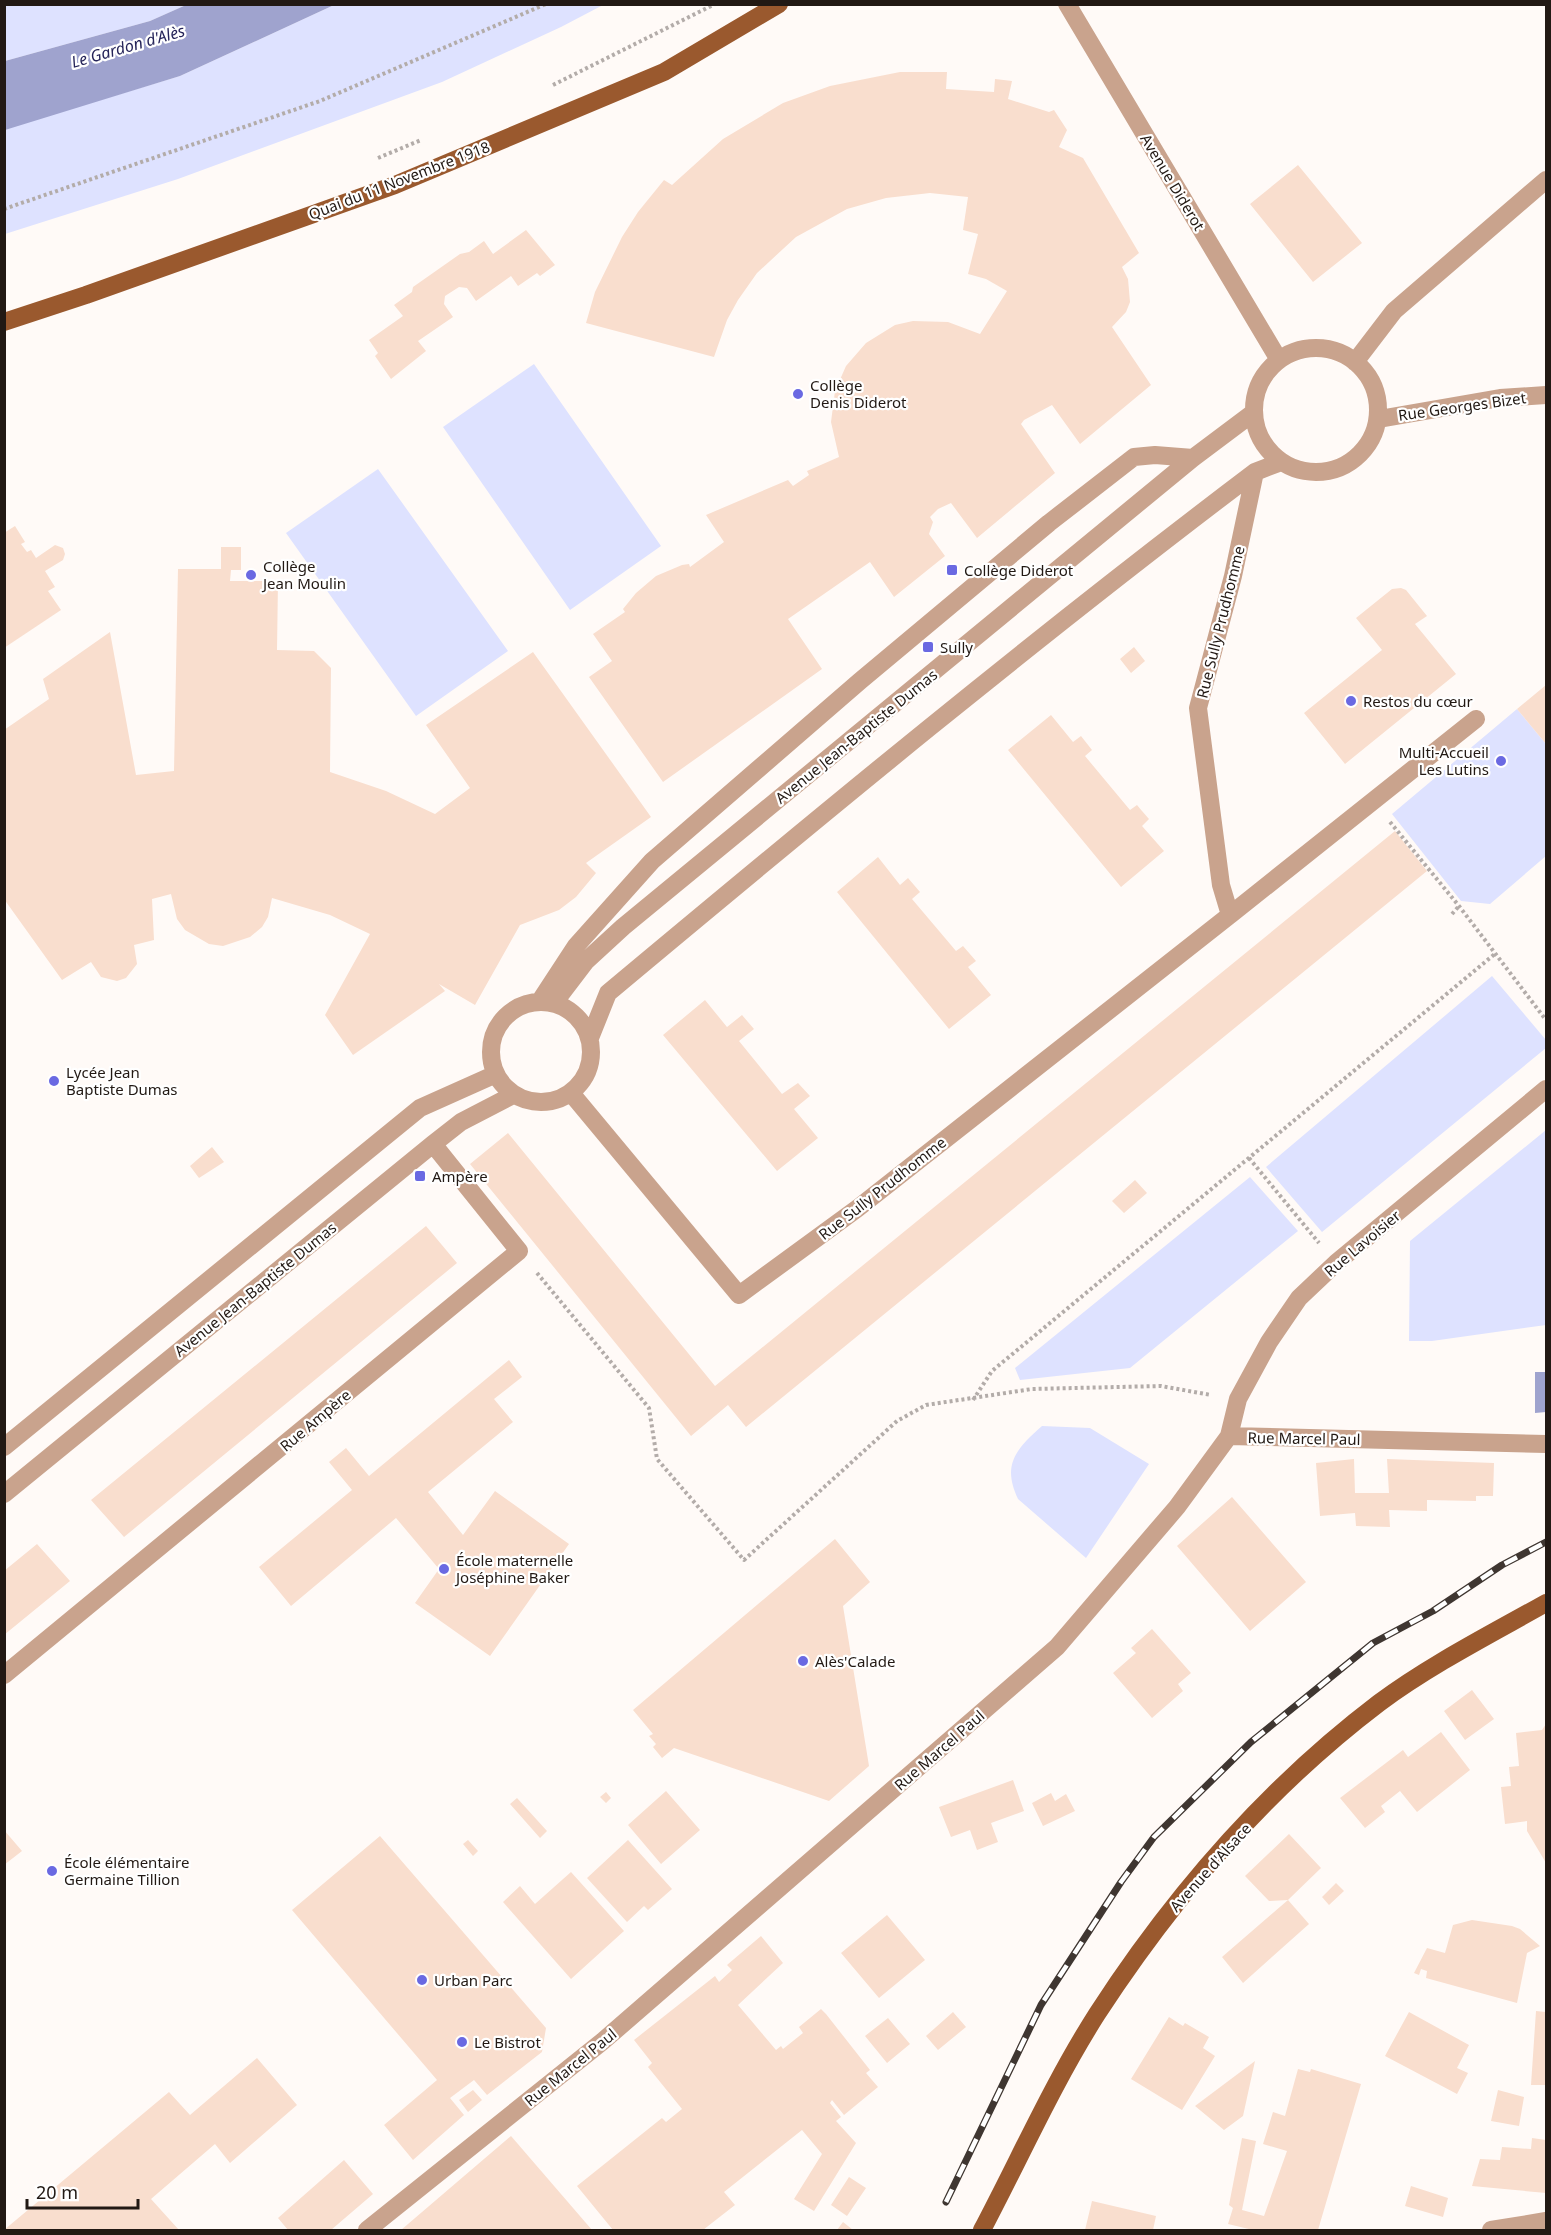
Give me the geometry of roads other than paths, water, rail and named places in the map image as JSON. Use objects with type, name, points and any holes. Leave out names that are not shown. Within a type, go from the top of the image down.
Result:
[{"type":"main road","name":"Quai du 11 Novembre 1918","points":[[4,321],[86,295],[395,185],[664,72],[779,4]]},
{"type":"main road","name":"Avenue d'Alsace","points":[[982,2230],[1035,2123],[1097,2015],[1179,1897],[1291,1777],[1380,1703],[1546,1603]]},
{"type":"street","name":"Avenue Diderot","points":[[1067,4],[1278,360]]},
{"type":"street","points":[[1355,362],[1394,311],[1546,180]]},
{"type":"street","points":[[1306,348],[1337,351],[1355,362],[1376,392],[1379,419],[1367,448],[1342,468],[1311,473],[1281,462],[1261,441],[1253,412],[1259,383],[1278,360],[1306,348]]},
{"type":"street","name":"Rue Georges Bizet","points":[[1379,419],[1500,398],[1546,395]]},
{"type":"street","name":"Avenue Jean-Baptiste Dumas","points":[[547,1002],[623,927],[1193,458],[1253,412]]},
{"type":"street","points":[[547,1002],[576,946],[652,861],[860,681],[1049,523],[1134,457],[1155,455],[1193,458]]},
{"type":"street","points":[[590,1038],[578,1017],[547,1002],[516,1008],[500,1023],[492,1039],[491,1060],[496,1074],[513,1095],[540,1103],[571,1093],[591,1062],[590,1038],[608,993],[908,742],[1106,585],[1255,472],[1281,462]]},
{"type":"street","name":"Rue Sully Prudhomme","points":[[1230,915],[1221,885],[1198,708],[1233,576],[1255,472]]},
{"type":"street","name":"Rue Sully Prudhomme","points":[[571,1093],[739,1295],[858,1208],[1476,719]]},
{"type":"street","points":[[4,1447],[420,1108],[496,1074]]},
{"type":"street","name":"Rue Lavoisier","points":[[1229,1436],[1238,1399],[1269,1342],[1299,1298],[1336,1263],[1546,1089]]},
{"type":"street","name":"Avenue Jean-Baptiste Dumas","points":[[4,1494],[461,1122],[513,1095]]},
{"type":"street","name":"Rue Ampère","points":[[4,1675],[519,1251],[433,1144]]},
{"type":"street","name":"Rue Marcel Paul","points":[[367,2230],[603,2041],[1057,1647],[1177,1507],[1229,1436],[1546,1444]]},
{"type":"street","points":[[1491,2230],[1546,2221]]},
{"type":"water","name":"Le Gardon d'Alès","points":[[186,5],[334,5],[180,76],[5,130],[5,61],[150,21]]},
{"type":"water","points":[[1535,1372],[1546,1372],[1546,1412],[1535,1413]]},
{"type":"railway","points":[[946,2202],[1041,2005],[1121,1882],[1154,1837],[1251,1742],[1373,1643],[1433,1611],[1502,1565],[1546,1542]]},
{"type":"place","name":"Collège Denis Diderot","points":[[798,394]]},
{"type":"place","name":"Collège Diderot","points":[[952,570]]},
{"type":"place","name":"Collège Jean Moulin","points":[[251,575]]},
{"type":"place","name":"Sully","points":[[928,647]]},
{"type":"place","name":"Restos du cœur","points":[[1351,701]]},
{"type":"place","name":"Multi-Accueil Les Lutins","points":[[1501,761]]},
{"type":"place","name":"Lycée Jean Baptiste Dumas","points":[[54,1081]]},
{"type":"place","name":"Ampère","points":[[420,1176]]},
{"type":"place","name":"École maternelle Joséphine Baker","points":[[444,1569]]},
{"type":"place","name":"Alès'Calade","points":[[803,1661]]},
{"type":"place","name":"École élémentaire Germaine Tillion","points":[[52,1871]]},
{"type":"place","name":"Urban Parc","points":[[422,1980]]},
{"type":"place","name":"Le Bistrot","points":[[462,2042]]}]
